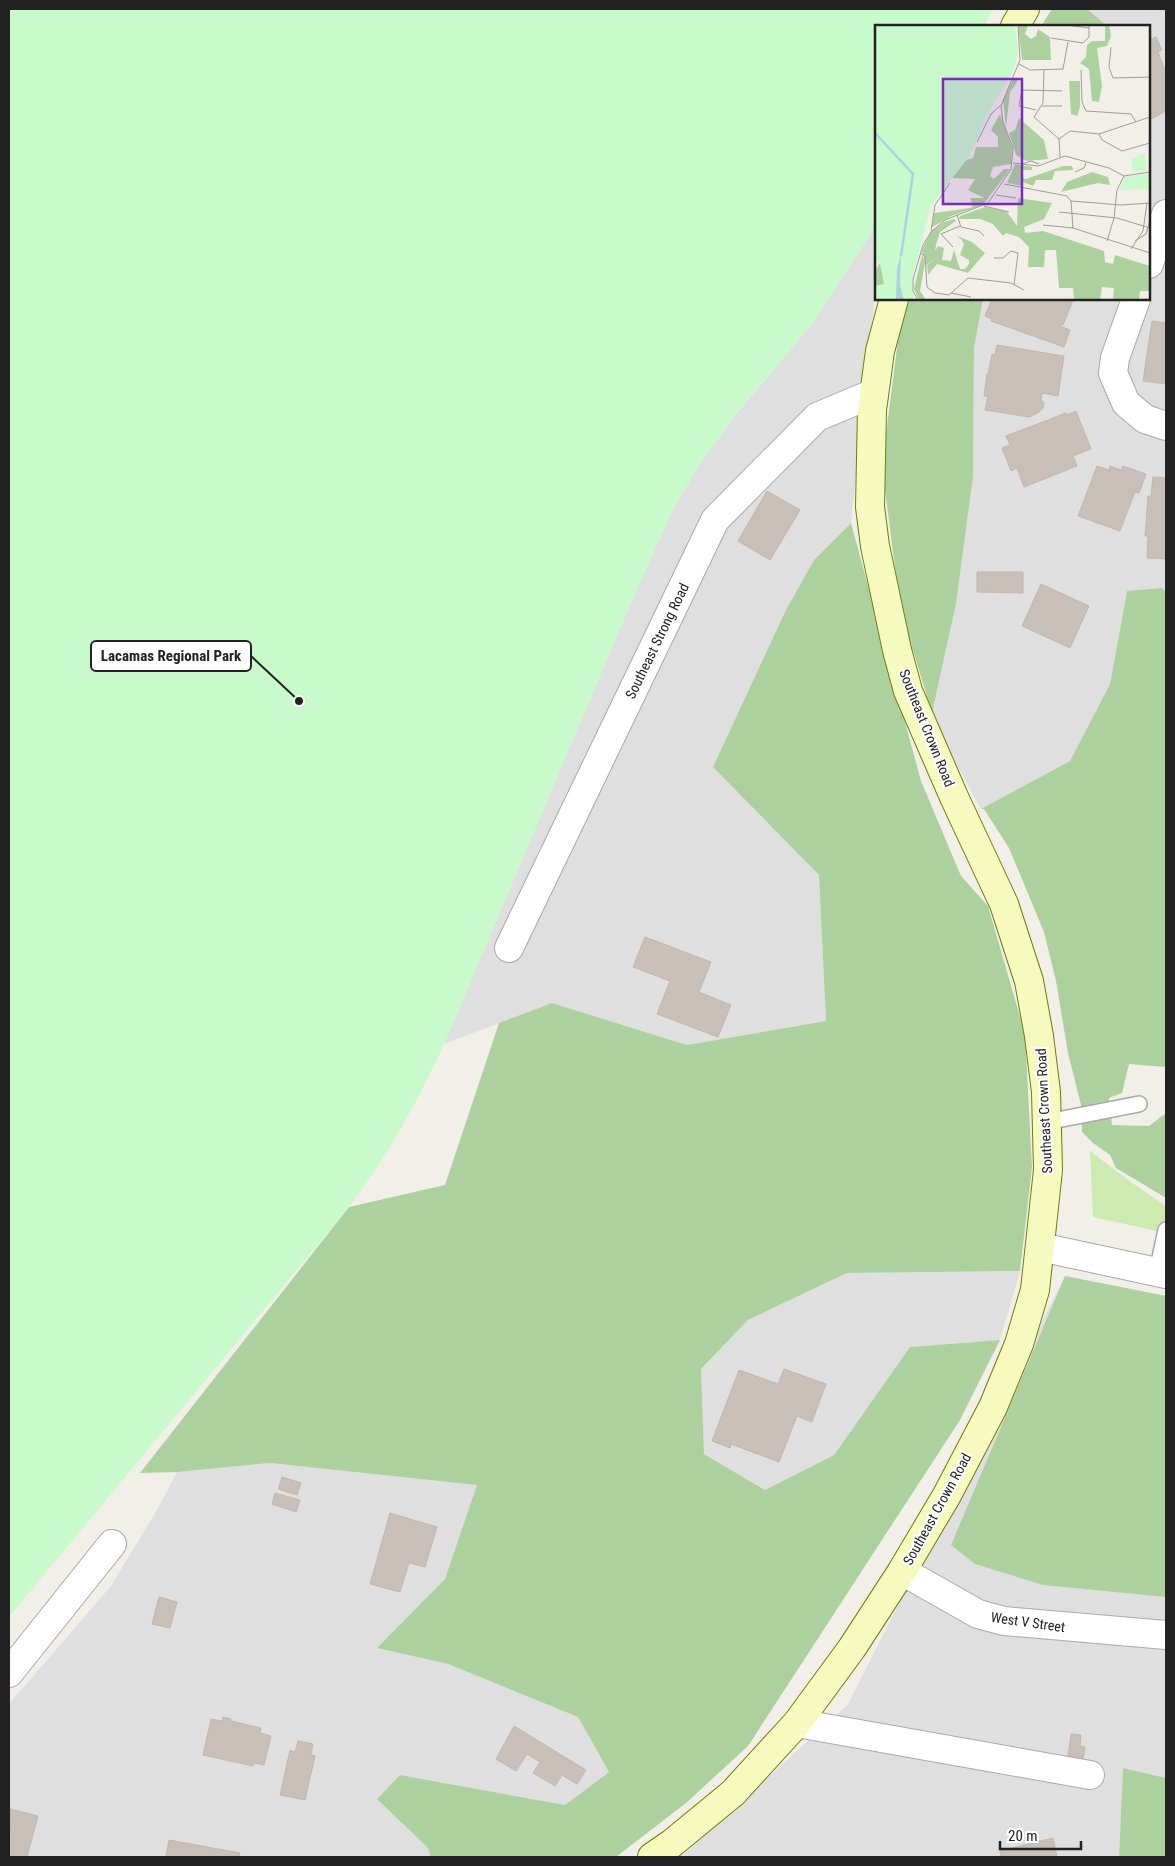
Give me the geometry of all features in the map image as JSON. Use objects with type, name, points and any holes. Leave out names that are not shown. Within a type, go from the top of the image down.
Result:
[{"type":"street","points":[[1016,25],[1024,9]]},
{"type":"street","points":[[1150,261],[1166,214]]},
{"type":"street","name":"Southeast Crown Road","points":[[652,1857],[671,1844],[733,1793],[797,1723],[852,1648],[902,1571],[947,1495],[993,1407],[1019,1344],[1035,1290],[1048,1170],[1047,1122],[1040,1036],[1029,981],[1004,904],[954,797],[912,698],[897,650],[875,546],[870,507],[872,410],[880,351],[894,300]]},
{"type":"street","points":[[1136,300],[1115,358],[1113,374],[1126,402],[1145,419],[1166,426]]},
{"type":"street","name":"Southeast Strong Road","points":[[509,948],[715,520],[817,417],[874,393]]},
{"type":"street","points":[[1040,1247],[1163,1272]]},
{"type":"street","points":[[9,1672],[112,1544]]},
{"type":"street","name":"West V Street","points":[[902,1571],[978,1614],[1004,1621],[1166,1635]]},
{"type":"street","points":[[797,1723],[1090,1774]]},
{"type":"lane","points":[[1047,1122],[1139,1104]]},
{"type":"lane","points":[[1163,1272],[1166,1230]]},
{"type":"shaded area","points":[[1087,9],[1166,9],[1166,592],[1161,588],[1127,592],[1110,684],[1070,761],[981,809],[944,742],[932,713],[956,604],[973,477],[974,348],[983,300],[1150,300],[1150,25],[1106,25]]},
{"type":"shaded area","points":[[875,227],[875,294],[851,523],[814,560],[713,767],[819,875],[826,1021],[687,1045],[552,1003],[444,1044],[638,586],[674,507],[701,462],[737,413],[812,324]]},
{"type":"shaded area","points":[[1020,1271],[1000,1340],[910,1347],[834,1455],[765,1490],[704,1454],[701,1369],[748,1320],[847,1273]]},
{"type":"shaded area","points":[[1065,1276],[1166,1296],[1166,1778],[1123,1768],[1119,1857],[681,1857],[848,1704]]},
{"type":"shaded area","points":[[270,1463],[478,1485],[445,1579],[377,1648],[448,1664],[578,1717],[609,1772],[565,1805],[400,1775],[377,1799],[428,1848],[431,1857],[9,1857],[9,1704],[111,1586],[157,1510],[177,1472]]},
{"type":"green space","points":[[9,9],[993,9],[985,25],[875,25],[875,227],[812,324],[737,412],[701,462],[674,507],[638,586],[444,1044],[413,1108],[389,1148],[349,1207],[9,1617]]},
{"type":"green space","points":[[1052,9],[1087,9],[1106,25],[1042,25]]},
{"type":"green space","points":[[910,300],[983,300],[974,348],[973,477],[956,604],[932,713],[900,607],[882,466],[900,324]]},
{"type":"green space","points":[[851,523],[921,781],[961,876],[988,906],[1025,1034],[1032,1167],[1020,1271],[847,1273],[748,1320],[701,1369],[704,1454],[765,1490],[834,1455],[910,1347],[1000,1340],[960,1420],[748,1746],[686,1803],[616,1857],[431,1857],[428,1848],[377,1799],[400,1775],[565,1805],[609,1772],[578,1717],[448,1664],[377,1648],[445,1579],[477,1485],[270,1463],[177,1472],[140,1473],[349,1207],[445,1185],[499,1023],[552,1003],[687,1045],[826,1021],[819,875],[713,767],[786,610],[814,560]]},
{"type":"green space","points":[[1162,588],[1166,592],[1166,1067],[1129,1064],[1122,1093],[1109,1098],[1112,1125],[1149,1126],[1166,1113],[1166,1198],[1116,1168],[1110,1155],[1093,1143],[1082,1132],[1081,1105],[1068,1053],[1056,981],[1044,932],[1009,848],[984,809],[981,809],[1070,761],[1110,684],[1127,591]]},
{"type":"green space","points":[[1090,1151],[1166,1206],[1166,1233],[1093,1217]]},
{"type":"green space","points":[[1065,1276],[1166,1296],[1166,1597],[1043,1585],[975,1564],[951,1545]]},
{"type":"green space","points":[[1123,1768],[1166,1778],[1166,1857],[1119,1857]]},
{"type":"building","points":[[1156,37],[1162,50],[1158,52],[1166,73],[1166,111],[1150,119],[1150,40]]},
{"type":"building","points":[[992,300],[1073,300],[1063,325],[1058,324],[1070,330],[1064,347],[991,321],[992,319],[985,316]]},
{"type":"building","points":[[1152,321],[1166,323],[1166,384],[1143,381]]},
{"type":"building","points":[[997,345],[1064,356],[1058,396],[1042,393],[1043,408],[1038,413],[1029,417],[985,410],[988,396],[984,396],[987,374],[992,354],[995,355]]},
{"type":"building","points":[[1076,411],[1091,449],[1073,456],[1077,466],[1024,487],[1017,468],[1011,471],[1002,448],[1010,445],[1006,436]]},
{"type":"building","points":[[1097,466],[1109,470],[1110,466],[1121,470],[1123,466],[1146,474],[1139,493],[1135,492],[1120,531],[1078,516]]},
{"type":"building","points":[[1153,477],[1166,478],[1166,559],[1147,558],[1148,536],[1145,536],[1148,496],[1151,496]]},
{"type":"building","points":[[767,491],[800,510],[770,560],[738,541]]},
{"type":"building","points":[[977,572],[1023,572],[1023,593],[977,592]]},
{"type":"building","points":[[1041,584],[1089,606],[1070,648],[1022,626]]},
{"type":"building","points":[[645,937],[711,962],[699,992],[731,1005],[718,1037],[657,1014],[670,981],[633,967]]},
{"type":"building","points":[[784,1369],[826,1384],[812,1422],[797,1416],[779,1462],[731,1444],[730,1448],[712,1441],[739,1370],[778,1384]]},
{"type":"building","points":[[282,1477],[301,1483],[297,1495],[278,1489]]},
{"type":"building","points":[[275,1493],[300,1500],[296,1512],[272,1504]]},
{"type":"building","points":[[390,1513],[437,1527],[425,1567],[409,1563],[400,1592],[370,1584]]},
{"type":"building","points":[[159,1597],[177,1602],[170,1628],[152,1624]]},
{"type":"building","points":[[223,1717],[231,1719],[231,1721],[261,1728],[260,1733],[271,1736],[264,1765],[254,1763],[253,1766],[203,1755],[211,1719],[222,1721]]},
{"type":"building","points":[[514,1726],[586,1770],[577,1784],[562,1775],[555,1786],[533,1773],[540,1762],[527,1754],[516,1771],[496,1759]]},
{"type":"building","points":[[1071,1734],[1081,1735],[1080,1746],[1085,1747],[1083,1759],[1068,1757]]},
{"type":"building","points":[[298,1741],[313,1744],[311,1755],[315,1756],[305,1800],[280,1795],[290,1750],[295,1752]]},
{"type":"building","points":[[10,1809],[38,1816],[27,1857],[9,1857]]},
{"type":"building","points":[[1053,1838],[1057,1857],[1001,1857],[1000,1851]]},
{"type":"building","points":[[169,1840],[240,1853],[239,1857],[166,1857]]},
{"type":"place","name":"Lacamas Regional Park","points":[[299,701]]}]
